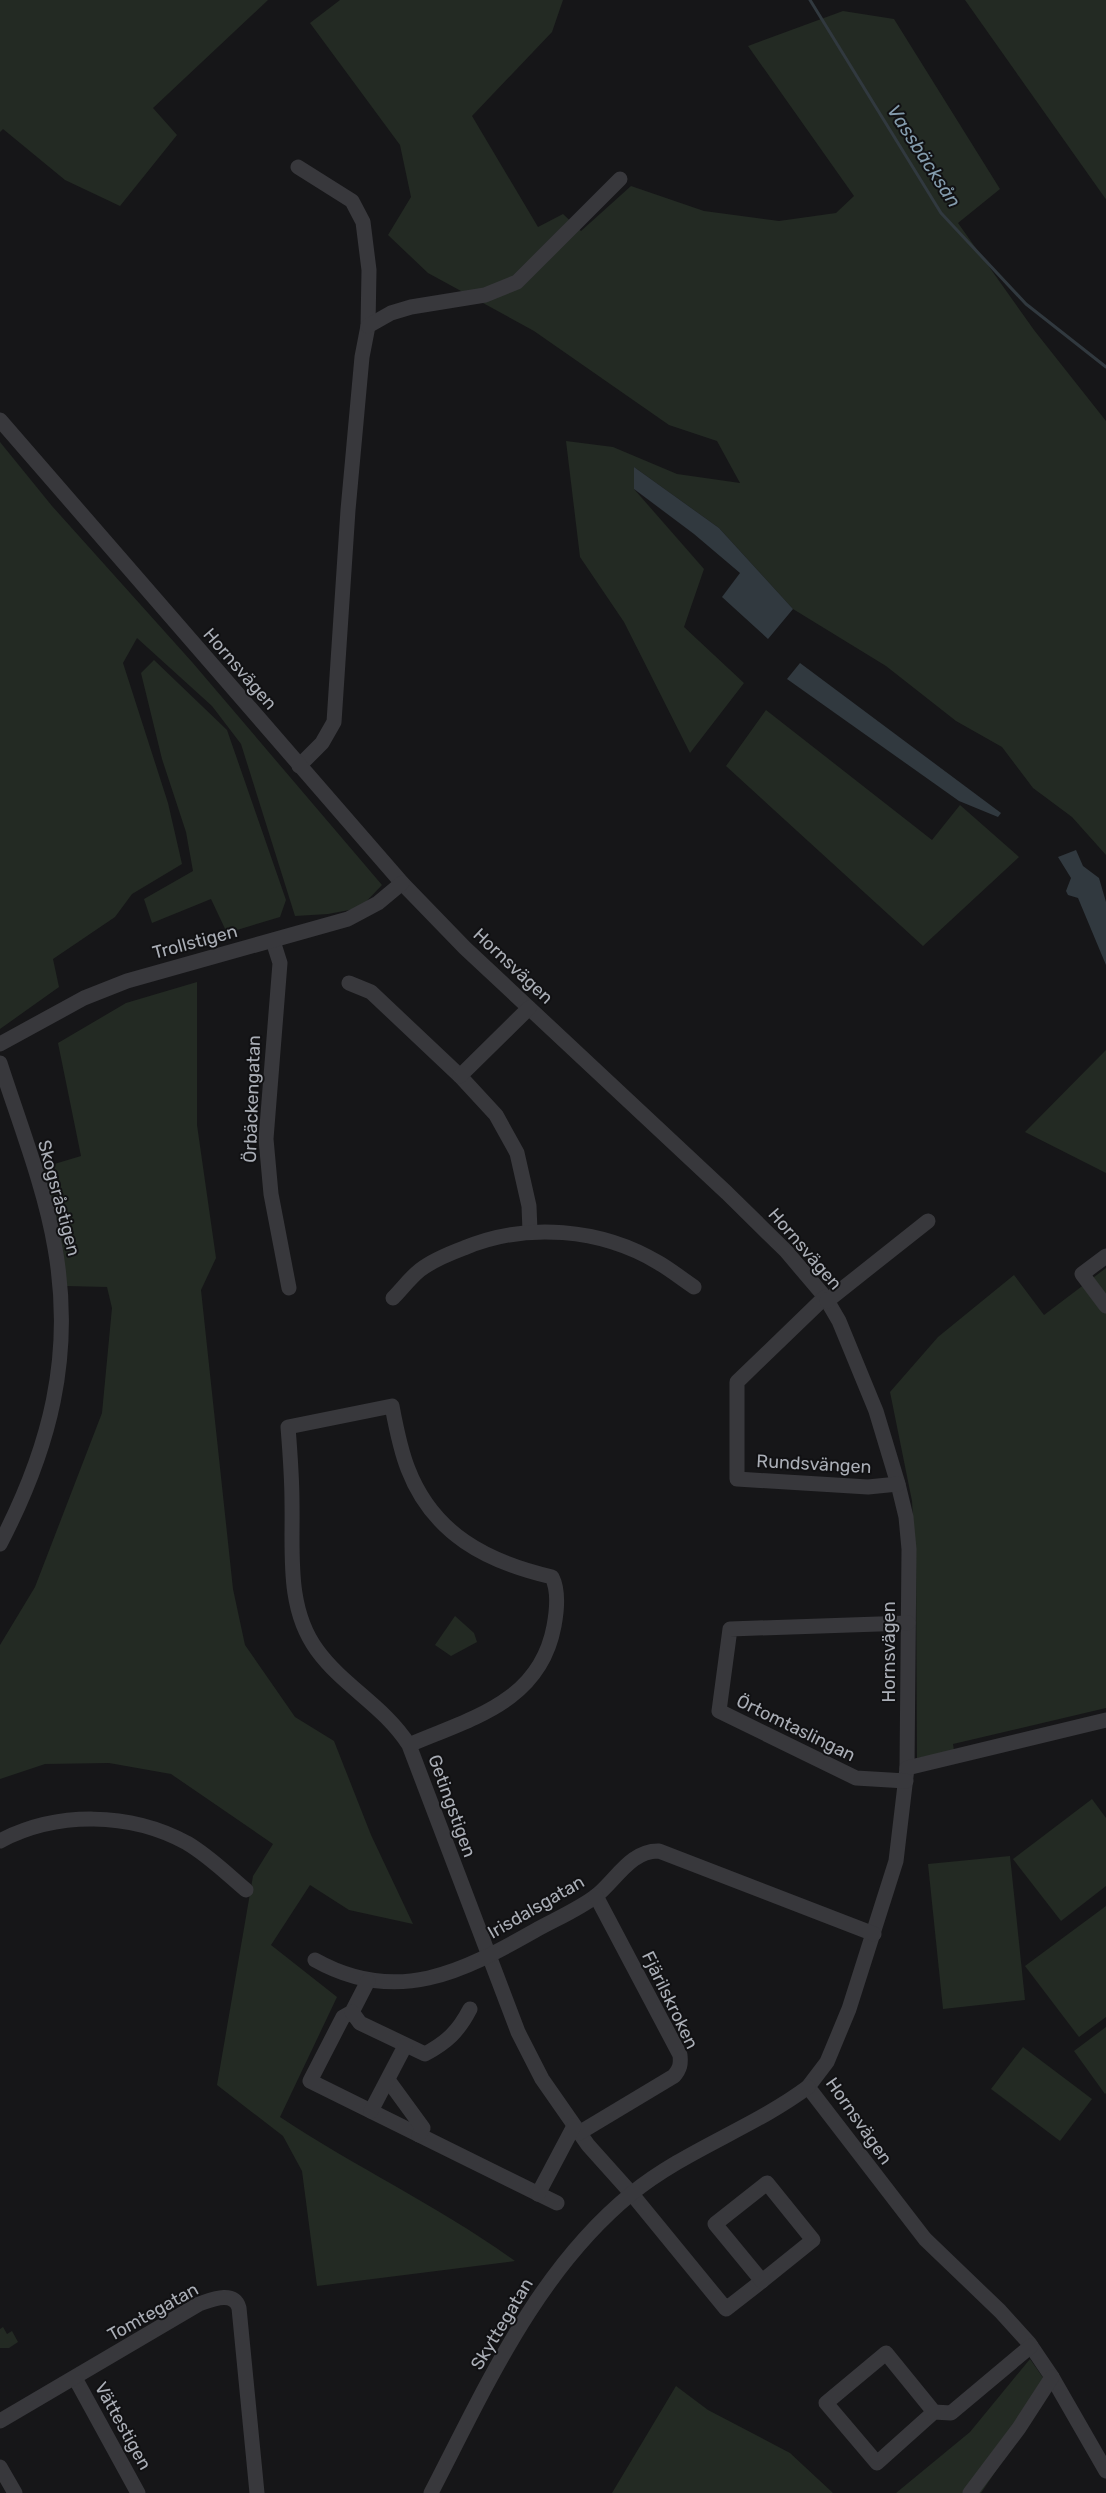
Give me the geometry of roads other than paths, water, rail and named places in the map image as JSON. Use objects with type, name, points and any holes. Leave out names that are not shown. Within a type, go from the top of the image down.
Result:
[{"type":"street","points":[[298,167],[344,194],[359,211],[363,222],[369,270],[368,326],[362,357],[348,510],[334,722],[322,743],[299,766]]},
{"type":"street","points":[[368,326],[392,313],[411,307],[485,295],[517,282],[620,179]]},
{"type":"street","name":"Hornsvägen","points":[[0,420],[402,883],[529,1008],[727,1193],[786,1251],[826,1299],[855,1358],[876,1411],[906,1516],[909,1550],[907,1774],[896,1861],[874,1934],[849,2009],[827,2062],[808,2087],[925,2239],[1000,2311],[1031,2346],[1052,2377],[1106,2471]]},
{"type":"street","name":"Trollstigen","points":[[0,1044],[84,998],[127,981],[168,968],[331,925],[378,904],[402,883]]},
{"type":"street","name":"Örbäckengatan","points":[[273,941],[280,963],[266,1139],[271,1194],[289,1288]]},
{"type":"street","points":[[349,983],[371,992],[460,1076],[496,1115],[518,1153],[528,1206],[530,1231]]},
{"type":"street","points":[[460,1076],[529,1008]]},
{"type":"street","name":"Skogsråstigen","points":[[0,1064],[49,1219],[55,1248],[61,1315],[58,1374],[46,1433],[28,1487],[0,1544]]},
{"type":"street","points":[[826,1299],[928,1221]]},
{"type":"street","points":[[393,1298],[419,1271],[436,1260],[481,1241],[530,1231],[576,1234],[614,1243],[659,1263],[694,1287]]},
{"type":"street","points":[[1106,1256],[1082,1274],[1106,1306]]},
{"type":"street","name":"Rundsvängen","points":[[826,1299],[737,1382],[737,1479],[868,1488],[898,1484]]},
{"type":"street","name":"Getingstigen","points":[[409,1745],[488,1711],[507,1701],[524,1687],[536,1673],[552,1637],[555,1619],[555,1584],[552,1577],[500,1562],[476,1550],[431,1511],[416,1488],[407,1468],[392,1406],[288,1427],[292,1477],[292,1574],[299,1612],[316,1649],[331,1667],[391,1720],[409,1745],[461,1885],[491,1956],[518,2032],[542,2079],[577,2129],[632,2193]]},
{"type":"street","name":"Örtomtaslingan","points":[[907,1774],[856,1778],[719,1711],[730,1629],[908,1623]]},
{"type":"street","points":[[907,1774],[1106,1720]]},
{"type":"street","points":[[0,1841],[22,1831],[69,1820],[93,1819],[139,1825],[187,1844],[214,1862],[246,1890]]},
{"type":"street","name":"Irisdalsgatan","points":[[315,1960],[337,1973],[368,1981],[414,1982],[458,1969],[491,1956],[596,1896],[640,1854],[659,1851],[874,1934]]},
{"type":"street","name":"Fjärilskroken","points":[[577,2129],[674,2076],[679,2070],[681,2063],[680,2055],[596,1896]]},
{"type":"street","points":[[368,1981],[352,2012],[343,2017],[310,2082],[557,2203]]},
{"type":"street","points":[[352,2012],[360,2023],[425,2054],[440,2046],[460,2028],[470,2010]]},
{"type":"street","points":[[371,2111],[406,2046]]},
{"type":"street","points":[[388,2080],[422,2128],[419,2135]]},
{"type":"street","name":"Skyttegatan","points":[[431,2493],[506,2350],[543,2290],[592,2230],[632,2193],[683,2159],[726,2134],[775,2110],[808,2087]]},
{"type":"street","points":[[538,2194],[577,2129]]},
{"type":"street","points":[[632,2193],[726,2309],[762,2281],[813,2240],[767,2183],[715,2224],[762,2281]]},
{"type":"street","name":"Tomtegatan","points":[[0,2421],[199,2304],[224,2297],[231,2298],[237,2302],[238,2308],[257,2493]]},
{"type":"street","points":[[934,2412],[886,2353],[826,2403],[877,2463],[934,2412],[951,2413],[1031,2346]]},
{"type":"street","points":[[970,2493],[1019,2428],[1052,2377]]},
{"type":"street","name":"Vättestigen","points":[[75,2378],[138,2493]]},
{"type":"street","points":[[0,2467],[15,2493]]},
{"type":"waterway","name":"Vassbäcksån","points":[[810,0],[941,213],[1026,304],[1106,367]]}]
